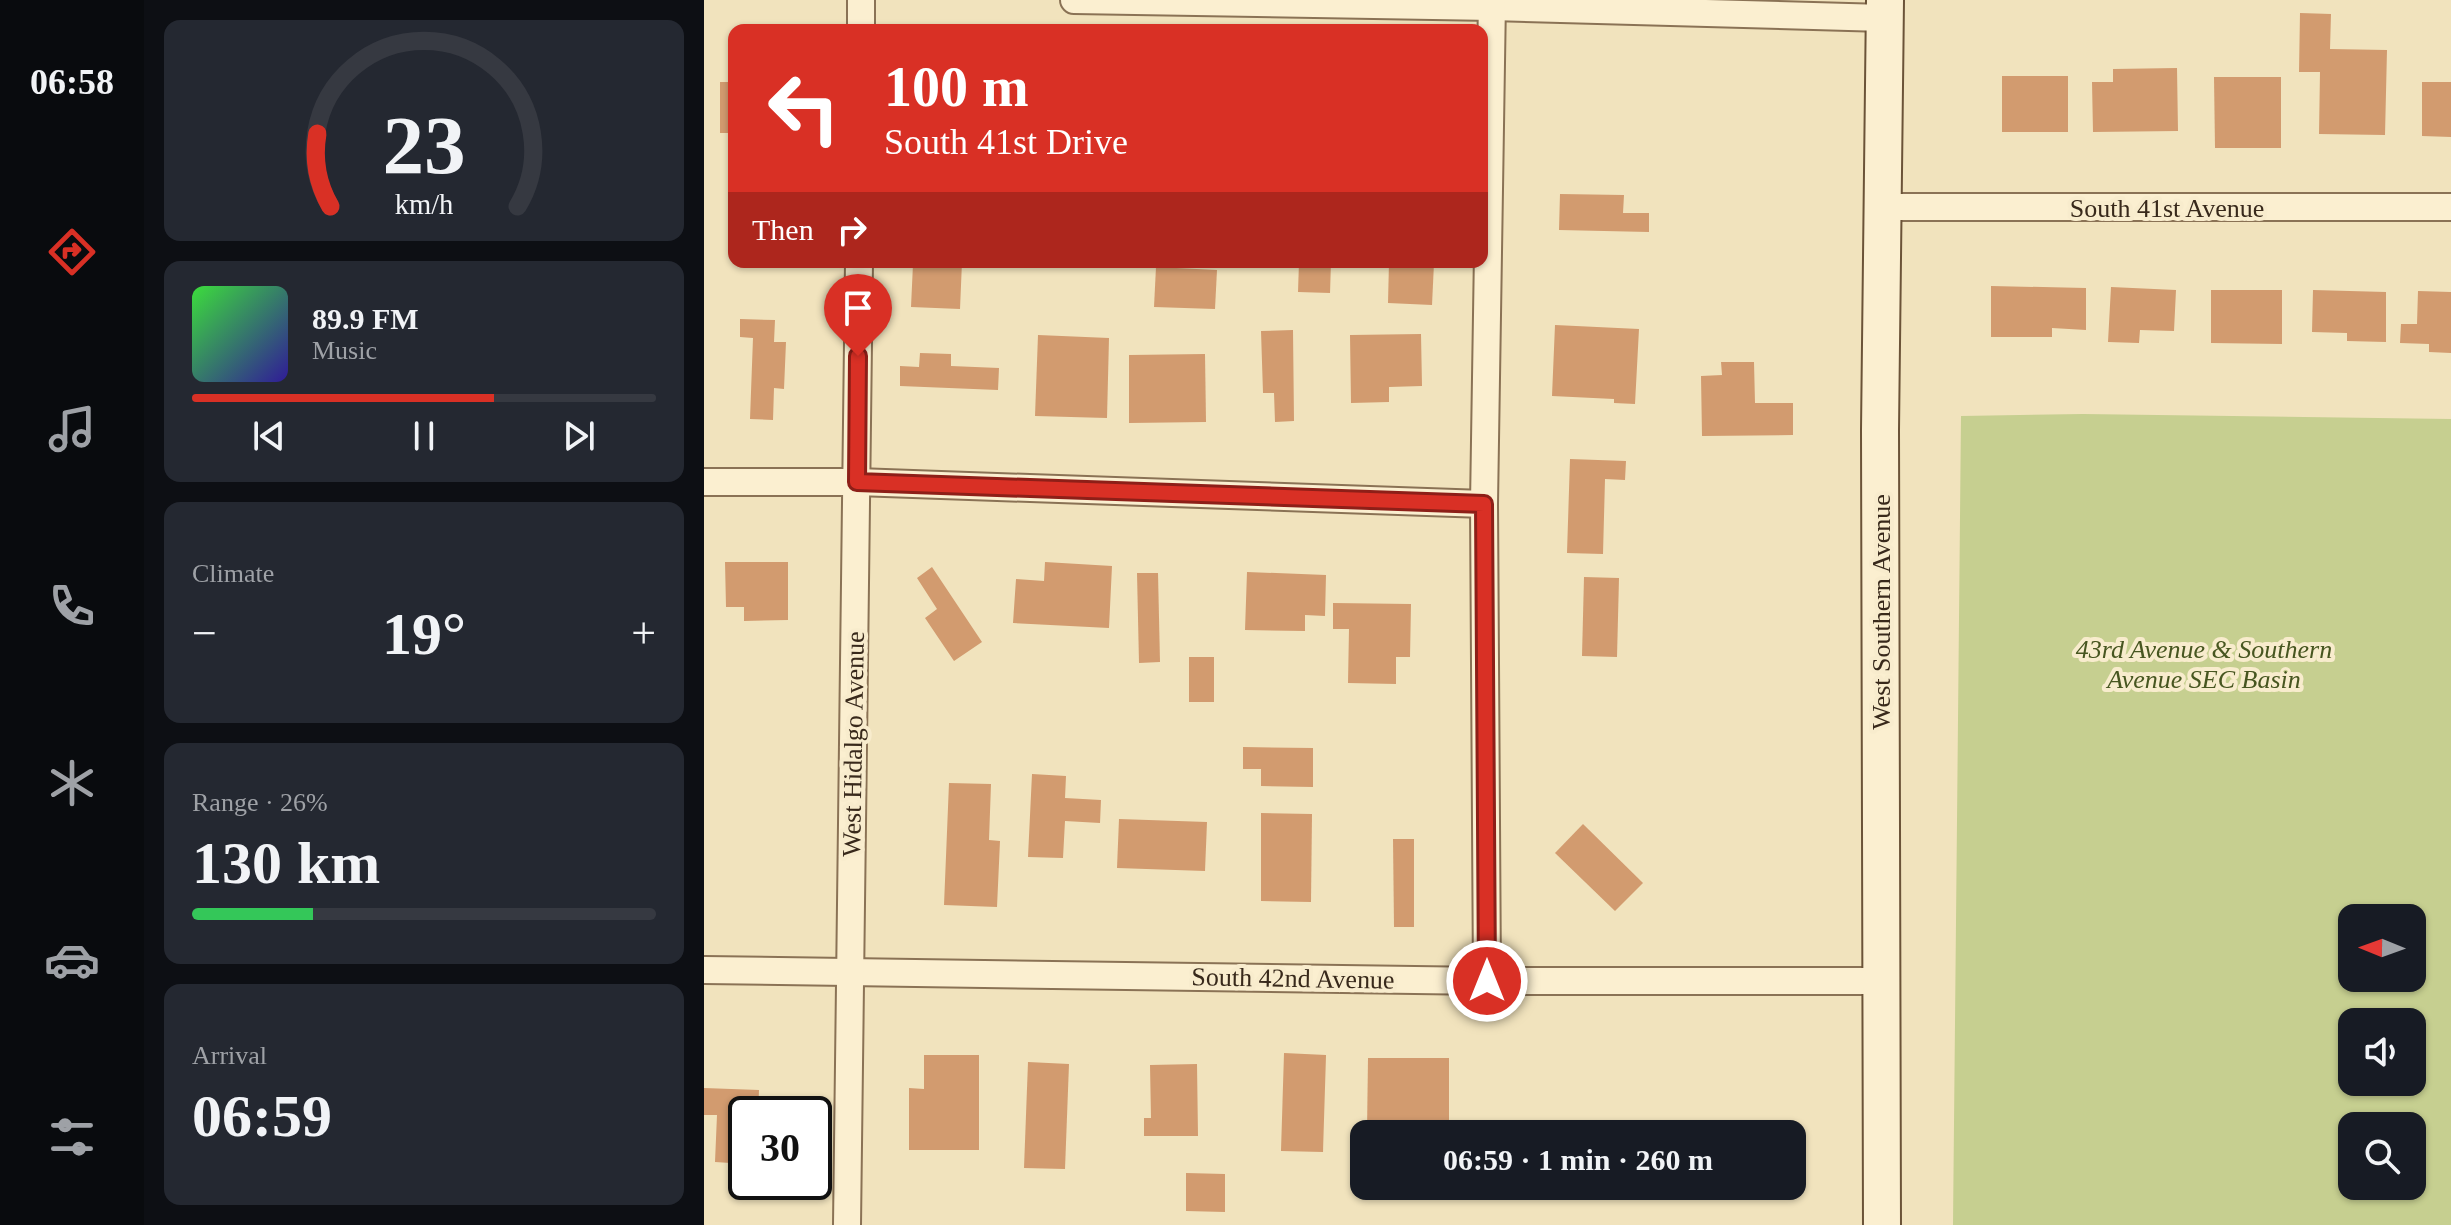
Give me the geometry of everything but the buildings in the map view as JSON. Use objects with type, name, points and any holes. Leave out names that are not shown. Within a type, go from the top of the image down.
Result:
[{"type":"main road","name":"West Southern Avenue","points":[[1882,1225],[1880,430],[1884,9]]},
{"type":"street","points":[[861,0],[861,24]]},
{"type":"street","points":[[1074,0],[1884,9]]},
{"type":"street","points":[[1488,254],[1492,4]]},
{"type":"street","name":"South 41st Avenue","points":[[1883,207],[2451,207]]},
{"type":"street","name":"West Hidalgo Avenue","points":[[847,1225],[859,268]]},
{"type":"street","points":[[1487,981],[1484,504],[1488,268]]},
{"type":"street","points":[[704,482],[857,482],[1484,504]]},
{"type":"street","name":"South 42nd Avenue","points":[[704,970],[1487,981],[1882,981]]},
{"type":"green space","name":"43rd Avenue & Southern Avenue SEC Basin","points":[[2083,414],[2451,419],[2451,1225],[1953,1225],[1961,416]]},
{"type":"route","points":[[858,356],[857,482],[1484,504],[1487,981]]}]
